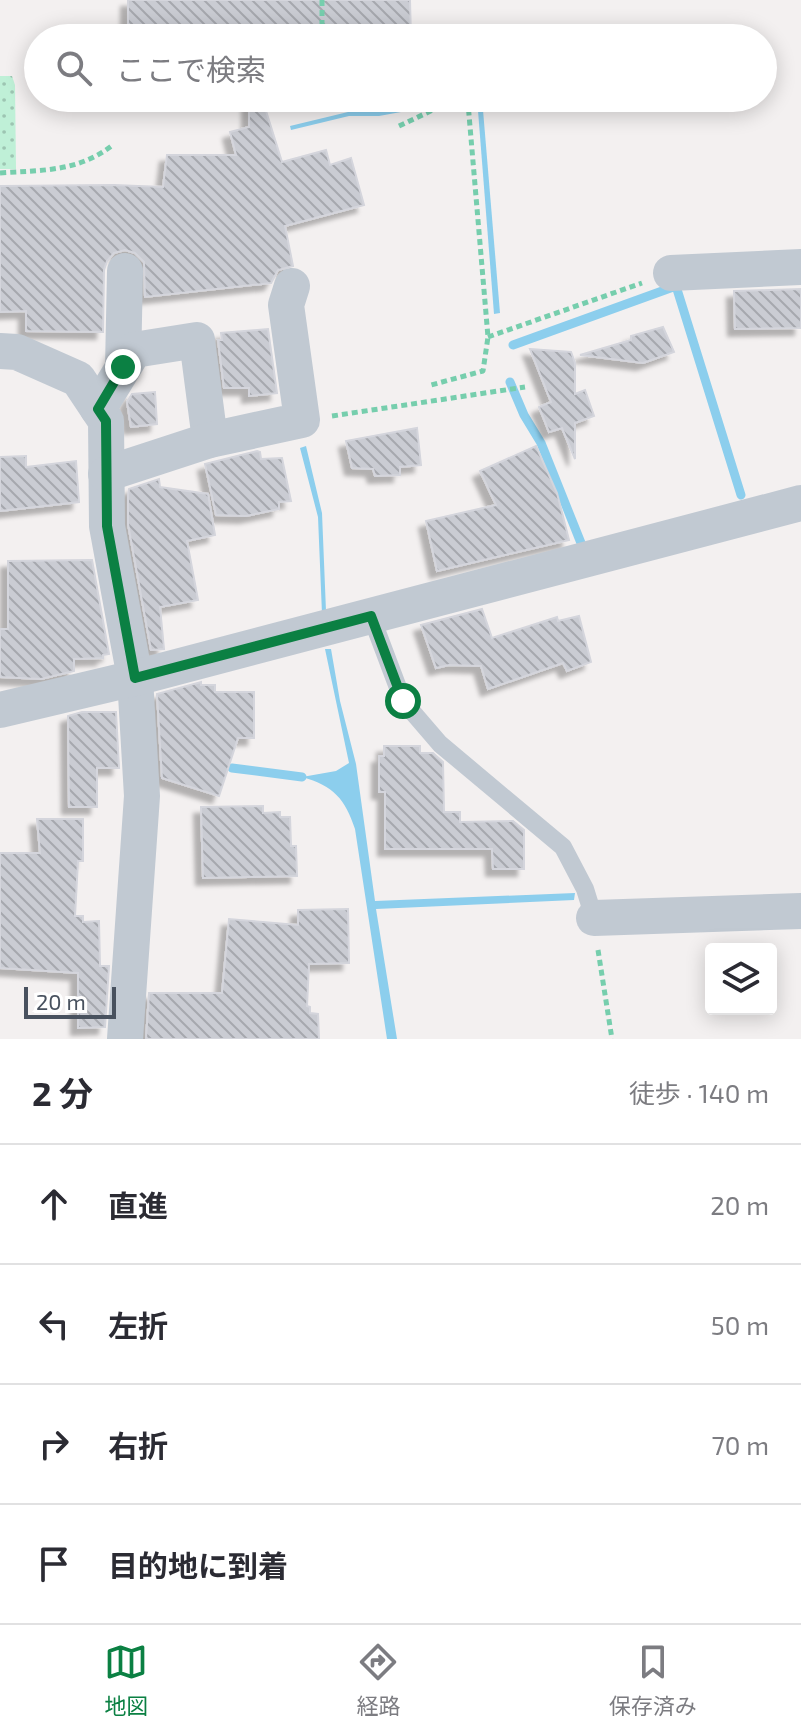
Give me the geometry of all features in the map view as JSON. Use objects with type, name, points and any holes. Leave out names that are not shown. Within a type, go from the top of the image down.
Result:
[{"type":"street","points":[[671,273],[801,267]]},
{"type":"street","points":[[123,367],[125,271]]},
{"type":"street","points":[[106,474],[210,440],[302,420],[286,305],[292,286]]},
{"type":"street","points":[[98,409],[134,350],[197,340],[210,440]]},
{"type":"street","points":[[0,351],[17,352],[78,379],[106,421],[107,526],[135,678],[142,796],[125,1039]]},
{"type":"street","points":[[0,710],[135,678],[801,503]]},
{"type":"street","points":[[594,918],[801,911]]},
{"type":"lane","points":[[371,616],[403,701],[440,744],[563,847],[585,889],[594,918]]},
{"type":"path","points":[[322,0],[322,24]]},
{"type":"path","points":[[399,126],[429,112]]},
{"type":"path","points":[[431,385],[483,371],[488,337],[469,112]]},
{"type":"path","points":[[0,173],[71,167],[100,155],[114,144]]},
{"type":"path","points":[[488,337],[671,273]]},
{"type":"path","points":[[302,420],[525,387]]},
{"type":"path","points":[[594,918],[612,1039]]},
{"type":"green space","points":[[0,76],[12,76],[15,85],[16,169],[0,169]]},
{"type":"water","points":[[348,112],[401,112],[349,116],[291,130],[290,126]]},
{"type":"water","points":[[478,112],[483,112],[500,313],[494,314]]},
{"type":"water","points":[[306,446],[322,513],[326,611],[322,614],[318,517],[300,448]]},
{"type":"water","points":[[325,649],[331,649],[356,764],[375,901],[575,893],[574,900],[376,909],[397,1039],[387,1039],[355,829],[337,795],[302,777],[336,771],[349,763]]},
{"type":"building","points":[[128,0],[410,0],[411,24],[128,24]]},
{"type":"building","points":[[249,112],[266,112],[282,162],[326,150],[330,165],[351,158],[364,205],[285,226],[293,266],[278,270],[271,283],[145,297],[144,262],[135,253],[125,250],[114,253],[104,270],[103,332],[26,331],[26,311],[0,312],[0,186],[163,187],[167,155],[236,155],[230,132],[249,127]]},
{"type":"building","points":[[801,289],[801,328],[735,329],[734,291]]},
{"type":"building","points":[[663,327],[674,352],[643,363],[580,355],[631,340],[631,336]]},
{"type":"building","points":[[268,329],[277,393],[249,396],[249,388],[224,388],[218,340],[222,340],[221,333]]},
{"type":"building","points":[[530,349],[571,352],[575,363],[575,394],[585,390],[594,416],[575,423],[575,459],[562,428],[549,432],[539,407],[551,402]]},
{"type":"building","points":[[155,392],[157,424],[131,427],[127,402],[132,394]]},
{"type":"building","points":[[417,428],[421,465],[400,467],[400,475],[375,476],[373,469],[352,468],[346,441]]},
{"type":"building","points":[[536,446],[557,493],[569,540],[437,571],[426,521],[496,505],[480,471]]},
{"type":"building","points":[[257,451],[261,459],[282,458],[291,501],[279,502],[279,509],[246,516],[216,515],[205,464]]},
{"type":"building","points":[[26,456],[26,467],[76,461],[79,502],[0,511],[0,457]]},
{"type":"building","points":[[159,479],[160,487],[208,494],[215,535],[187,541],[198,600],[160,607],[164,649],[151,650],[128,524],[128,495],[129,489]]},
{"type":"building","points":[[92,560],[109,654],[103,655],[103,658],[74,659],[74,671],[41,679],[0,677],[0,629],[8,629],[8,561]]},
{"type":"building","points":[[482,609],[492,638],[557,617],[558,621],[579,616],[591,662],[567,671],[563,663],[488,689],[481,666],[449,665],[436,668],[421,625]]},
{"type":"building","points":[[201,682],[201,685],[215,685],[215,692],[254,692],[254,738],[238,738],[219,796],[162,778],[157,694]]},
{"type":"building","points":[[82,712],[116,712],[119,768],[97,768],[97,807],[69,807],[68,716]]},
{"type":"building","points":[[384,746],[420,746],[420,753],[433,753],[443,762],[444,812],[460,812],[460,822],[513,821],[524,830],[524,869],[493,869],[492,849],[385,849],[385,792],[379,792],[379,756],[384,756]]},
{"type":"building","points":[[263,806],[263,813],[280,812],[280,817],[290,817],[291,846],[296,846],[297,876],[203,878],[201,807]]},
{"type":"building","points":[[37,819],[83,819],[83,861],[78,861],[75,916],[83,916],[83,922],[99,921],[100,966],[109,966],[105,1027],[78,1028],[78,973],[0,968],[0,853],[40,853]]},
{"type":"building","points":[[348,909],[349,963],[309,964],[307,1006],[310,1013],[318,1014],[319,1039],[146,1039],[149,993],[222,993],[229,919],[298,925],[298,910]]},
{"type":"waterway","points":[[513,345],[676,286],[741,495]]},
{"type":"waterway","points":[[510,382],[524,415],[541,443],[581,543]]},
{"type":"waterway","points":[[232,768],[302,777]]},
{"type":"route","points":[[123,367],[98,409],[106,421],[107,526],[135,678],[371,616],[403,701]]}]
